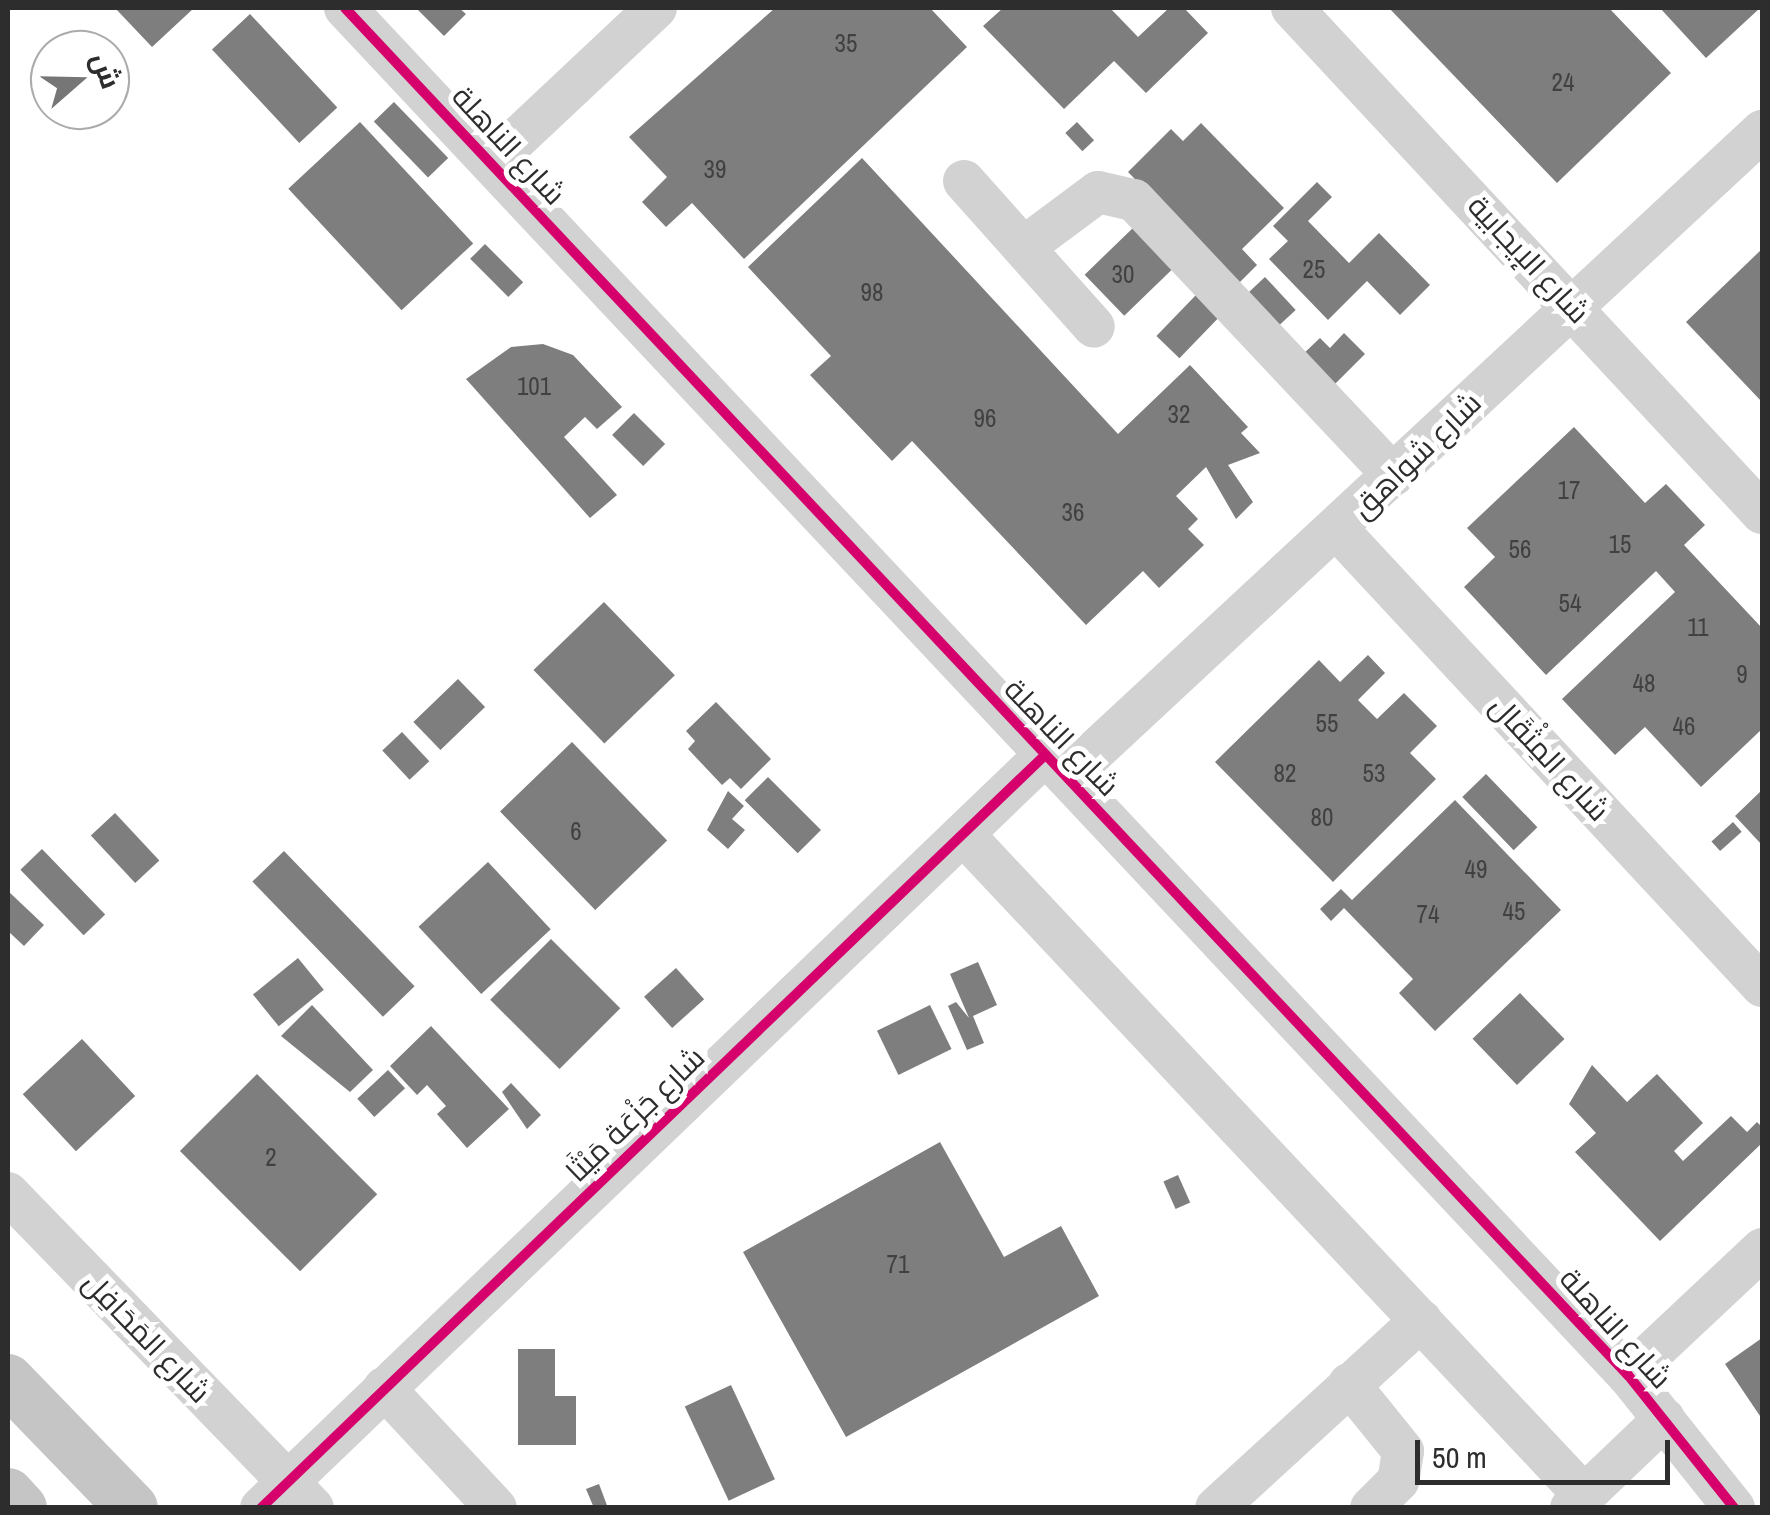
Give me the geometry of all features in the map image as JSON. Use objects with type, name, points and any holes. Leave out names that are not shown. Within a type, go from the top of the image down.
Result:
[{"type":"main road","points":[[8,1380],[132,1508]]},
{"type":"street","name":"شارع الناهلة","points":[[345,8],[1628,1375],[1734,1508]]},
{"type":"street","points":[[492,162],[656,8]]},
{"type":"street","name":"شارع الإيجابية","points":[[1292,8],[1574,306],[1762,513]]},
{"type":"street","name":"شارع شواهق","points":[[1056,766],[1338,530],[1762,130]]},
{"type":"street","points":[[964,181],[1094,327]]},
{"type":"street","points":[[1024,246],[1098,192],[1134,200],[1394,474]]},
{"type":"street","name":"شارع المِثْقَال","points":[[1338,530],[1762,986]]},
{"type":"street","name":"شارع جَزْعَة مَيْثَا","points":[[287,1499],[384,1388],[963,834],[1056,766]]},
{"type":"street","points":[[963,834],[1421,1320],[1578,1501],[1664,1419]]},
{"type":"street","name":"شارع المَحَافِل","points":[[8,1193],[287,1499]]},
{"type":"street","points":[[1628,1375],[1762,1249]]},
{"type":"street","points":[[1216,1508],[1421,1320]]},
{"type":"street","points":[[1349,1384],[1403,1451],[1398,1481],[1371,1508]]},
{"type":"street","points":[[384,1388],[496,1508]]},
{"type":"building","points":[[115,8],[194,8],[152,47]]},
{"type":"building","points":[[416,8],[459,8],[466,14],[444,36]]},
{"type":"building","points":[[775,8],[930,8],[967,47],[744,259],[692,203],[666,227],[642,202],[667,177],[629,137]]},
{"type":"building","points":[[1003,8],[1110,8],[1138,37],[1169,8],[1184,8],[1208,33],[1146,93],[1114,61],[1064,109],[983,26]]},
{"type":"building","points":[[1389,8],[1609,8],[1671,73],[1557,183]]},
{"type":"building","points":[[1660,8],[1760,8],[1706,58]]},
{"type":"building","points":[[250,14],[337,108],[299,143],[212,49]]},
{"type":"building","points":[[394,102],[448,158],[428,178],[374,121]]},
{"type":"building","points":[[360,122],[473,243],[402,310],[288,189]]},
{"type":"building","points":[[1077,122],[1094,140],[1082,151],[1065,133]]},
{"type":"building","points":[[1201,123],[1284,208],[1242,249],[1257,265],[1238,284],[1128,172],[1171,129],[1183,141]]},
{"type":"building","points":[[862,158],[1118,434],[1190,365],[1248,427],[1241,433],[1260,453],[1228,465],[1253,502],[1236,519],[1206,467],[1176,496],[1198,519],[1188,529],[1204,545],[1159,588],[1143,571],[1086,625],[912,441],[892,461],[810,375],[831,356],[748,267]]},
{"type":"building","points":[[1317,182],[1332,197],[1308,221],[1349,263],[1379,233],[1430,285],[1400,315],[1367,281],[1328,320],[1269,259],[1288,241],[1273,226]]},
{"type":"building","points":[[1135,226],[1175,267],[1124,316],[1085,275]]},
{"type":"building","points":[[485,244],[523,282],[508,297],[470,259]]},
{"type":"building","points":[[1762,249],[1762,402],[1686,322]]},
{"type":"building","points":[[1265,277],[1296,310],[1276,328],[1245,295]]},
{"type":"building","points":[[1196,295],[1219,317],[1179,358],[1156,336]]},
{"type":"building","points":[[1344,333],[1365,354],[1332,387],[1301,356],[1320,338],[1330,348]]},
{"type":"building","points":[[543,344],[573,355],[622,407],[597,429],[585,417],[564,437],[617,495],[590,518],[466,379],[511,347]]},
{"type":"building","points":[[634,413],[665,444],[643,466],[612,435]]},
{"type":"building","points":[[1574,427],[1645,503],[1666,484],[1705,525],[1684,545],[1762,628],[1762,729],[1701,787],[1645,727],[1615,755],[1562,699],[1675,592],[1656,571],[1546,675],[1464,587],[1495,557],[1467,528]]},
{"type":"building","points":[[604,602],[675,675],[604,743],[534,670]]},
{"type":"building","points":[[1368,655],[1385,673],[1358,700],[1377,719],[1404,693],[1437,726],[1410,753],[1436,779],[1333,882],[1215,762],[1319,660],[1340,682]]},
{"type":"building","points":[[458,679],[485,707],[440,750],[413,722]]},
{"type":"building","points":[[716,702],[771,759],[741,789],[730,778],[722,785],[688,749],[695,741],[686,731]]},
{"type":"building","points":[[402,732],[429,761],[410,780],[382,750]]},
{"type":"building","points":[[572,742],[667,841],[595,910],[500,811]]},
{"type":"building","points":[[1486,774],[1537,827],[1514,850],[1462,797]]},
{"type":"building","points":[[768,777],[821,830],[798,853],[745,800]]},
{"type":"building","points":[[1762,790],[1762,845],[1735,816]]},
{"type":"building","points":[[728,791],[744,806],[732,819],[745,830],[728,849],[707,830]]},
{"type":"building","points":[[1455,800],[1561,910],[1435,1031],[1399,993],[1413,979],[1344,908],[1331,921],[1320,909],[1341,889],[1352,900]]},
{"type":"building","points":[[115,813],[159,861],[135,883],[91,836]]},
{"type":"building","points":[[1733,822],[1742,832],[1720,851],[1711,841]]},
{"type":"building","points":[[42,849],[105,914],[84,935],[20,870]]},
{"type":"building","points":[[284,851],[415,986],[383,1017],[252,882]]},
{"type":"building","points":[[488,862],[551,929],[481,994],[419,927]]},
{"type":"building","points":[[8,891],[44,925],[24,946],[8,931]]},
{"type":"building","points":[[551,939],[620,1008],[559,1069],[490,1000]]},
{"type":"building","points":[[298,958],[324,990],[279,1026],[253,995]]},
{"type":"building","points":[[978,962],[997,1005],[973,1016],[984,1043],[967,1050],[948,1006],[956,1002],[969,1018],[950,974]]},
{"type":"building","points":[[676,968],[704,999],[672,1028],[644,997]]},
{"type":"building","points":[[1520,993],[1564,1039],[1517,1085],[1473,1039]]},
{"type":"building","points":[[312,1005],[373,1070],[350,1092],[281,1036]]},
{"type":"building","points":[[930,1005],[951,1049],[898,1075],[877,1031]]},
{"type":"building","points":[[431,1026],[509,1109],[467,1148],[437,1114],[446,1106],[427,1085],[417,1095],[390,1066]]},
{"type":"building","points":[[82,1039],[135,1096],[76,1151],[23,1094]]},
{"type":"building","points":[[1592,1065],[1627,1102],[1657,1074],[1703,1123],[1674,1151],[1683,1161],[1731,1116],[1747,1132],[1757,1122],[1762,1127],[1762,1143],[1660,1241],[1575,1152],[1596,1133],[1569,1104]]},
{"type":"building","points":[[388,1070],[405,1088],[374,1117],[357,1099]]},
{"type":"building","points":[[257,1074],[377,1194],[300,1271],[180,1151]]},
{"type":"building","points":[[511,1083],[541,1115],[527,1129],[502,1092]]},
{"type":"building","points":[[940,1142],[1004,1257],[1061,1226],[1099,1296],[846,1437],[743,1252]]},
{"type":"building","points":[[1178,1175],[1190,1202],[1176,1209],[1163,1182]]},
{"type":"building","points":[[1762,1338],[1762,1419],[1725,1364]]},
{"type":"building","points":[[518,1349],[555,1349],[555,1396],[576,1396],[576,1445],[518,1445]]},
{"type":"building","points":[[731,1385],[775,1479],[729,1501],[685,1407]]},
{"type":"building","points":[[599,1484],[608,1508],[594,1508],[586,1489]]},
{"type":"cycle path","points":[[345,8],[1628,1375],[1734,1508]]},
{"type":"cycle path","points":[[261,1508],[1044,756]]}]
